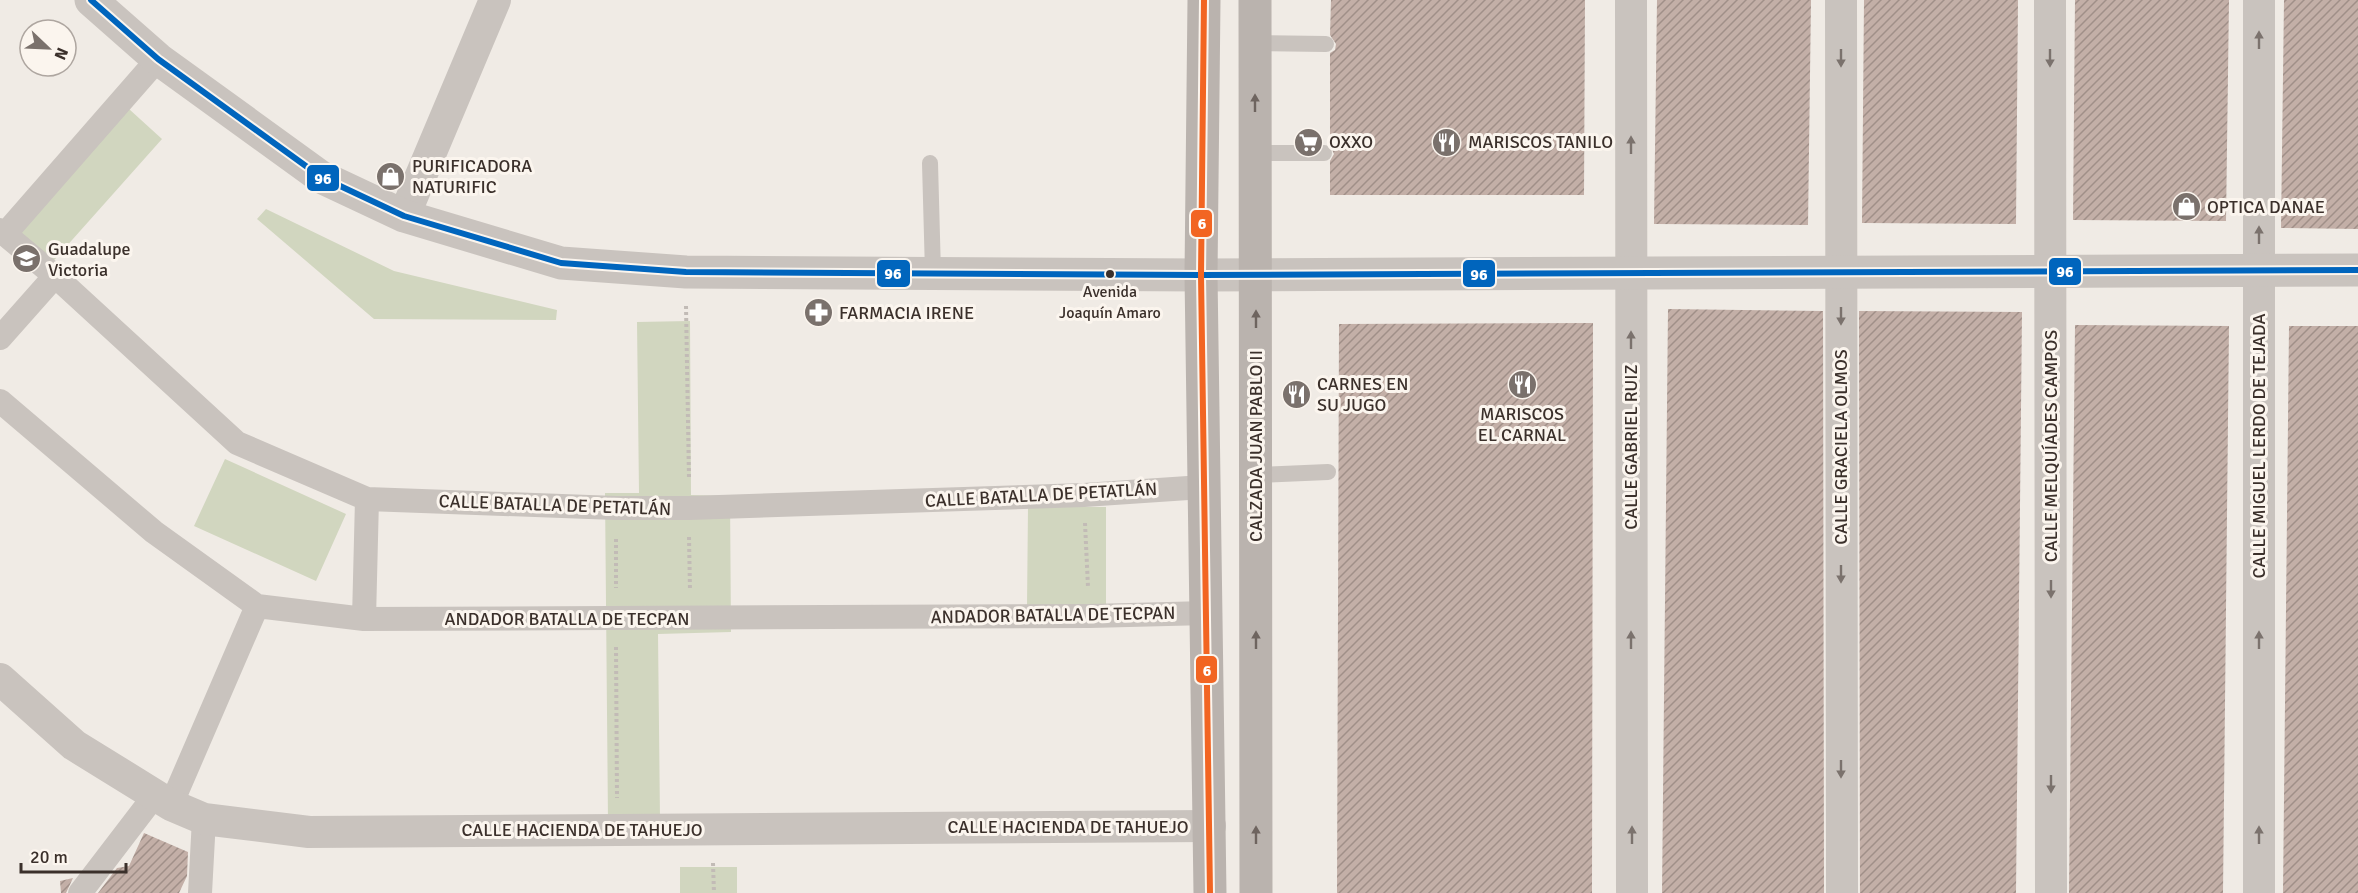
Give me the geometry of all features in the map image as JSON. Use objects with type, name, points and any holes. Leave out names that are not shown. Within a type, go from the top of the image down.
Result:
[{"type":"main road","points":[[1204,0],[1201,275],[1210,893]]},
{"type":"main road","name":"CALZADA JUAN PABLO II","points":[[1255,0],[1256,893]]},
{"type":"street","points":[[91,0],[158,59],[321,177],[405,216],[561,263],[686,272],[1201,275],[2358,270]]},
{"type":"street","points":[[405,216],[495,0]]},
{"type":"street","name":"CALLE GABRIEL RUIZ","points":[[1631,0],[1632,893]]},
{"type":"street","name":"CALLE GRACIELA OLMOS","points":[[1841,0],[1842,893]]},
{"type":"street","name":"CALLE MELQUÍADES CAMPOS","points":[[2050,0],[2051,893]]},
{"type":"street","name":"CALLE MIGUEL LERDO DE TEJADA","points":[[2259,0],[2259,893]]},
{"type":"street","points":[[3,232],[158,59]]},
{"type":"street","name":"CALLE BATALLA DE PETATLÁN","points":[[3,232],[55,276],[237,443],[367,499],[616,508],[689,508],[1084,495],[1203,487]]},
{"type":"street","points":[[0,338],[55,276]]},
{"type":"street","name":"ANDADOR BATALLA DE TECPAN","points":[[0,401],[154,532],[257,606],[364,619],[1089,616],[1207,613]]},
{"type":"street","points":[[364,619],[367,499]]},
{"type":"street","points":[[80,893],[163,800],[257,606]]},
{"type":"street","name":"CALLE HACIENDA DE TAHUEJO","points":[[0,678],[74,745],[163,800],[204,819],[309,832],[1210,826]]},
{"type":"street","points":[[200,893],[204,819]]},
{"type":"lane","points":[[1255,43],[1326,44]]},
{"type":"lane","points":[[1255,153],[1324,153]]},
{"type":"lane","points":[[930,163],[933,273]]},
{"type":"lane","points":[[1256,476],[1328,472]]},
{"type":"path","points":[[686,272],[690,618]]},
{"type":"path","points":[[1084,495],[1089,616]]},
{"type":"green space","points":[[118,99],[162,139],[48,267],[4,227]]},
{"type":"green space","points":[[266,209],[394,271],[557,310],[556,320],[374,319],[257,219]]},
{"type":"green space","points":[[690,321],[691,495],[730,496],[731,632],[658,634],[660,820],[608,821],[605,493],[639,493],[637,322]]},
{"type":"green space","points":[[225,459],[346,514],[316,581],[194,526]]},
{"type":"green space","points":[[1028,507],[1106,507],[1106,606],[1027,607]]},
{"type":"green space","points":[[680,867],[737,867],[737,893],[680,893]]},
{"type":"building","points":[[1331,0],[1585,0],[1584,195],[1330,195],[1330,161],[1334,154],[1330,145],[1330,53],[1335,50],[1336,44],[1330,35]]},
{"type":"building","points":[[1657,0],[1811,0],[1808,225],[1654,224]]},
{"type":"building","points":[[1864,0],[2018,0],[2016,224],[1862,223]]},
{"type":"building","points":[[2075,0],[2229,0],[2226,221],[2073,220]]},
{"type":"building","points":[[2284,0],[2358,0],[2358,229],[2281,228]]},
{"type":"building","points":[[1668,309],[1823,311],[1824,893],[1662,893]]},
{"type":"building","points":[[1859,311],[2022,312],[2016,893],[1860,893]]},
{"type":"building","points":[[1593,323],[1592,893],[1337,893],[1339,324]]},
{"type":"building","points":[[2075,325],[2229,326],[2223,893],[2069,893]]},
{"type":"building","points":[[2289,326],[2358,326],[2358,893],[2283,893]]},
{"type":"building","points":[[144,833],[188,852],[187,876],[179,893],[98,893],[117,868],[129,866]]},
{"type":"building","points":[[73,878],[66,893],[61,893],[60,881]]},
{"type":"transit line","name":"96","points":[[91,0],[158,59],[321,177],[404,216],[561,263],[686,272],[1201,275],[2358,270]]},
{"type":"transit line","name":"6","points":[[1204,0],[1201,275],[1210,893]]},
{"type":"place","name":"OXXO","points":[[1308,142]]},
{"type":"place","name":"MARISCOS TANILO","points":[[1447,142]]},
{"type":"place","name":"PURIFICADORA NATURIFIC","points":[[391,176]]},
{"type":"place","name":"OPTICA DANAE","points":[[2186,207]]},
{"type":"place","name":"Guadalupe Victoria","points":[[27,259]]},
{"type":"place","name":"Avenida Joaquín Amaro","points":[[1110,274]]},
{"type":"place","name":"FARMACIA IRENE","points":[[818,313]]},
{"type":"place","name":"MARISCOS EL CARNAL","points":[[1522,385]]},
{"type":"place","name":"CARNES EN SU JUGO","points":[[1296,394]]}]
